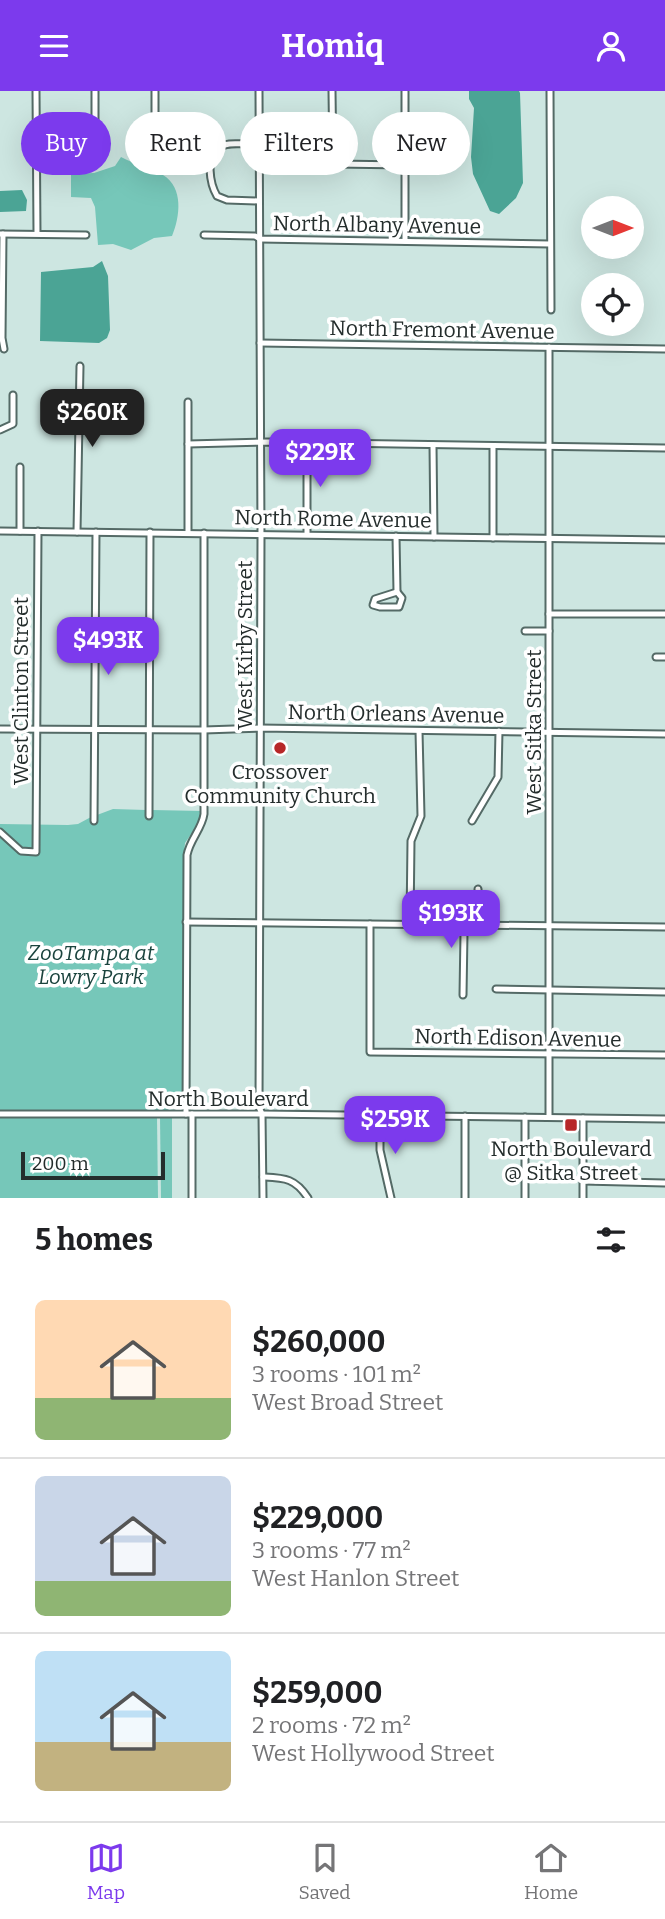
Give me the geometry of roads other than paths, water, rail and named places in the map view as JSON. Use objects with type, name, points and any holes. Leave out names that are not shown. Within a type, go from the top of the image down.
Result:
[{"type":"street","points":[[36,91],[37,233]]},
{"type":"street","points":[[95,91],[95,112]]},
{"type":"street","points":[[155,91],[155,112]]},
{"type":"street","name":"West Kirby Street","points":[[259,91],[259,112]]},
{"type":"street","points":[[332,91],[332,112]]},
{"type":"street","points":[[405,91],[405,112]]},
{"type":"street","points":[[550,91],[551,310]]},
{"type":"street","points":[[240,143],[226,144],[219,148],[211,160],[211,185],[217,196],[259,201]]},
{"type":"street","name":"West Kirby Street","points":[[258,175],[261,442],[259,1107],[262,1114],[262,1198]]},
{"type":"street","points":[[405,175],[405,241]]},
{"type":"street","points":[[4,349],[1,234],[86,235]]},
{"type":"street","name":"North Albany Avenue","points":[[204,235],[255,236],[260,239],[550,244]]},
{"type":"street","name":"North Fremont Avenue","points":[[260,343],[665,349]]},
{"type":"street","name":"West Sitka Street","points":[[549,347],[549,1117]]},
{"type":"street","points":[[77,532],[80,366]]},
{"type":"street","points":[[0,431],[13,424],[13,395]]},
{"type":"street","points":[[188,402],[188,533]]},
{"type":"street","points":[[188,444],[261,442],[665,448]]},
{"type":"street","points":[[307,443],[307,534]]},
{"type":"street","points":[[433,445],[434,537]]},
{"type":"street","points":[[493,538],[494,446]]},
{"type":"street","points":[[20,467],[20,531]]},
{"type":"street","name":"North Rome Avenue","points":[[0,531],[665,540]]},
{"type":"street","name":"West Clinton Street","points":[[0,832],[21,851],[36,852],[38,531]]},
{"type":"street","points":[[94,821],[96,532]]},
{"type":"street","points":[[149,816],[150,532]]},
{"type":"street","points":[[192,1198],[187,855],[190,843],[204,818],[204,533]]},
{"type":"street","points":[[396,536],[397,592],[402,598],[399,607],[373,605],[376,599],[397,592]]},
{"type":"street","points":[[549,614],[665,614]]},
{"type":"street","points":[[526,631],[549,631]]},
{"type":"street","points":[[656,657],[665,657]]},
{"type":"street","name":"North Orleans Avenue","points":[[0,729],[260,728],[665,734]]},
{"type":"street","points":[[410,924],[411,841],[421,816],[419,731]]},
{"type":"street","points":[[472,821],[499,777],[499,731]]},
{"type":"street","points":[[463,995],[464,933],[479,920],[478,890]]},
{"type":"street","points":[[186,922],[665,927]]},
{"type":"street","name":"North Edison Avenue","points":[[370,923],[370,1052],[665,1055]]},
{"type":"street","points":[[496,989],[665,992]]},
{"type":"street","name":"North Boulevard","points":[[0,1114],[665,1119]]},
{"type":"street","points":[[380,1115],[380,1150],[391,1198]]},
{"type":"street","points":[[465,1198],[466,1117]]},
{"type":"street","points":[[525,1117],[525,1198]]},
{"type":"street","points":[[583,1118],[583,1198]]},
{"type":"street","points":[[263,1177],[284,1178],[299,1185],[307,1198]]},
{"type":"street","points":[[583,1181],[665,1182]]},
{"type":"place","name":"Crossover Community Church","points":[[280,748]]},
{"type":"place","name":"North Boulevard @ Sitka Street","points":[[571,1125]]},
{"type":"park label","name":"ZooTampa at Lowry Park","points":[[91,965]]}]
